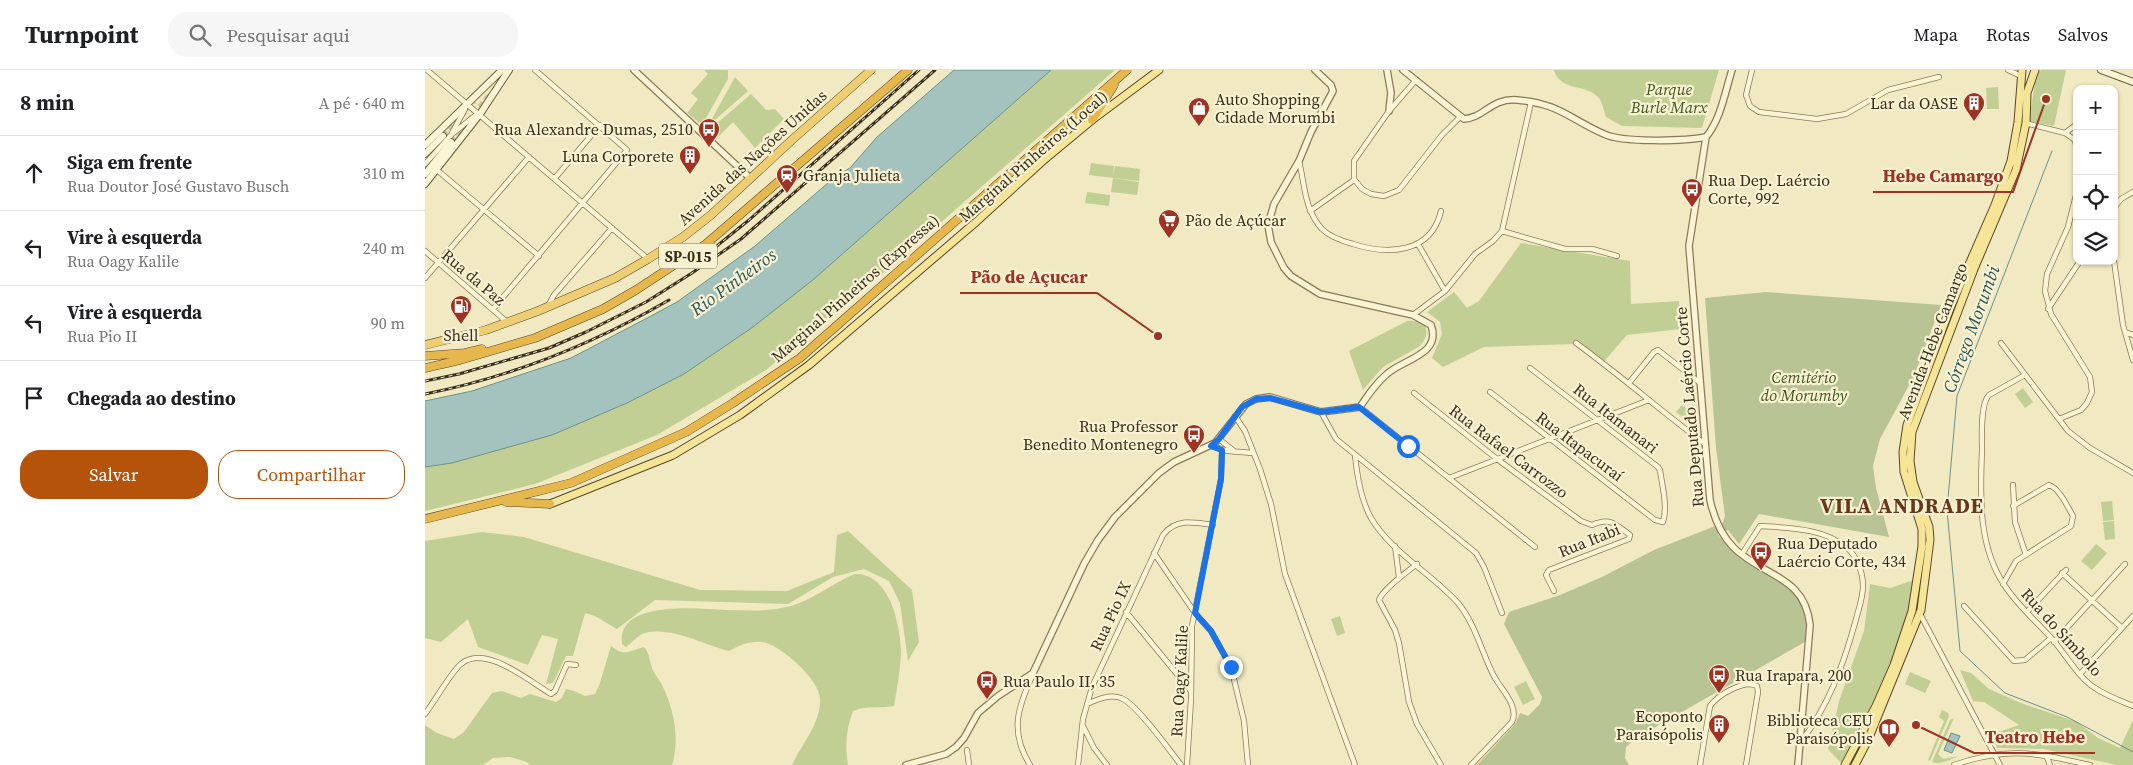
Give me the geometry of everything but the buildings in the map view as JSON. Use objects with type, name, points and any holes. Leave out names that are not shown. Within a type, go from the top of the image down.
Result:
[{"type":"highway","name":"Avenida das Nações Unidas","points":[[425,344],[507,322],[547,308],[615,278],[648,259],[683,237],[711,215],[871,70]]},
{"type":"highway","name":"SP-015","points":[[425,368],[535,338],[603,309],[663,274],[706,244],[908,70]]},
{"type":"highway","name":"Marginal Pinheiros (Expressa)","points":[[425,519],[499,502],[571,482],[686,432],[733,403],[800,358],[1127,70]]},
{"type":"highway","points":[[1092,120],[1119,77]]},
{"type":"highway","points":[[425,356],[465,353],[495,346],[504,348]]},
{"type":"highway","points":[[499,502],[550,504]]},
{"type":"main road","points":[[425,145],[502,70]]},
{"type":"main road","points":[[425,184],[480,113],[509,70]]},
{"type":"main road","name":"Marginal Pinheiros (Local)","points":[[550,504],[673,455],[740,415],[809,365],[1092,120],[1159,70]]},
{"type":"main road","name":"Avenida Hebe Camargo","points":[[1855,765],[1921,613],[1929,527],[1913,482],[1910,461],[1912,432],[1974,269],[2016,170],[2027,93],[2035,70]]},
{"type":"main road","points":[[2101,70],[2133,82]]},
{"type":"main road","name":"Avenida Hebe Camargo","points":[[1845,765],[1876,706],[1894,664],[1912,610],[1922,546],[1922,529],[1904,472],[1903,452],[1907,425],[1951,308],[1995,205],[2011,161],[2022,122],[2021,73]]},
{"type":"main road","points":[[425,154],[443,136]]},
{"type":"main road","points":[[425,174],[451,142]]},
{"type":"street","points":[[427,70],[480,113],[648,259]]},
{"type":"street","points":[[493,309],[627,152],[626,147],[535,70]]},
{"type":"street","points":[[634,70],[750,178]]},
{"type":"street","points":[[1030,765],[1023,753],[1018,734],[1017,719],[1019,706],[1084,564],[1098,540],[1115,517],[1159,473],[1174,462],[1211,446],[1219,439],[1235,416],[1249,401],[1263,398],[1289,402],[1321,412],[1359,407],[1387,374],[1422,355],[1428,349],[1433,335],[1431,325],[1413,315],[1325,296],[1291,276],[1279,259],[1269,237],[1269,219],[1274,204],[1299,161],[1311,132],[1333,91],[1331,85],[1315,70]]},
{"type":"street","points":[[1387,70],[1391,93],[1389,112]]},
{"type":"street","points":[[1403,70],[1461,117],[1469,118],[1504,100],[1531,102],[1555,107],[1614,138],[1681,139],[1706,137]]},
{"type":"street","name":"Rua Deputado Laércio Corte","points":[[1732,70],[1719,112],[1712,130],[1706,137],[1689,246],[1710,500],[1716,522],[1723,535],[1741,554],[1795,589],[1808,607],[1810,625],[1798,765]]},
{"type":"street","points":[[1752,70],[1746,96],[1754,109],[1766,114],[1817,119],[1846,114],[1888,90],[1939,77]]},
{"type":"street","points":[[2008,70],[2021,73]]},
{"type":"street","points":[[1416,80],[1356,155],[1353,166],[1354,180],[1362,189],[1371,194],[1384,196],[1395,192],[1405,183],[1446,129],[1461,117]]},
{"type":"street","points":[[1413,315],[1445,291],[1475,254],[1493,241],[1502,231],[1531,102]]},
{"type":"street","points":[[425,164],[451,134],[468,103]]},
{"type":"street","points":[[451,134],[480,113]]},
{"type":"street","points":[[2022,122],[2065,133],[2073,139]]},
{"type":"street","points":[[555,178],[600,125]]},
{"type":"street","points":[[2065,133],[2073,127]]},
{"type":"street","points":[[425,278],[529,157]]},
{"type":"street","points":[[1299,161],[1305,198],[1310,211],[1323,230],[1346,242],[1384,251],[1407,248],[1418,244],[1431,232],[1439,220],[1441,211]]},
{"type":"street","points":[[437,170],[539,256]]},
{"type":"street","points":[[1310,211],[1354,180]]},
{"type":"street","points":[[2118,202],[2121,198],[2133,192]]},
{"type":"street","points":[[2059,419],[2084,407],[2090,398],[2091,382],[2048,309],[2045,292],[2047,274],[2068,227],[2073,207]]},
{"type":"street","points":[[547,308],[554,295],[612,228]]},
{"type":"street","points":[[1502,231],[1565,249],[1592,249],[1617,256]]},
{"type":"street","points":[[1418,244],[1445,291]]},
{"type":"street","name":"Rua da Paz","points":[[425,252],[507,322]]},
{"type":"street","points":[[2048,309],[2078,265]]},
{"type":"street","points":[[2115,265],[2125,332],[2133,360]]},
{"type":"street","points":[[2125,332],[2133,335]]},
{"type":"street","points":[[1575,343],[1629,383],[1705,444]]},
{"type":"street","points":[[2001,343],[2068,431],[2081,442],[2133,473]]},
{"type":"street","points":[[1629,383],[1654,352],[1658,350],[1699,382]]},
{"type":"street","name":"Rua Itamanari","points":[[1530,368],[1660,470],[1665,516],[1661,522],[1654,520]]},
{"type":"street","points":[[2003,584],[1987,541],[1981,514],[1983,416],[1987,398],[2025,375]]},
{"type":"street","name":"Rua Itapacuraí","points":[[1490,392],[1654,520]]},
{"type":"street","name":"Rua Rafael Carrozzo","points":[[1414,393],[1497,459],[1581,521],[1592,525],[1605,520],[1610,521],[1630,535]]},
{"type":"street","points":[[1449,478],[1649,400]]},
{"type":"street","points":[[1359,407],[1535,547]]},
{"type":"street","points":[[1321,412],[1336,438],[1475,553],[1484,567],[1502,614]]},
{"type":"street","points":[[1235,416],[1245,431],[1261,469],[1271,504],[1285,574],[1355,765]]},
{"type":"street","points":[[1219,439],[1237,453]]},
{"type":"street","points":[[1211,446],[1237,453],[1253,453]]},
{"type":"street","name":"Rua Oagy Kalile","points":[[1187,765],[1192,626],[1213,526],[1221,479],[1222,450]]},
{"type":"street","points":[[1355,455],[1359,480],[1367,509],[1385,538],[1417,564],[1459,605],[1472,624],[1494,676],[1514,708],[1515,716],[1512,722],[1471,765]]},
{"type":"street","points":[[2013,485],[2013,506],[2017,533],[2026,555]]},
{"type":"street","points":[[2003,584],[2016,561],[2071,526],[2073,516],[2055,488],[2049,485],[2013,506]]},
{"type":"street","name":"Rua Pio IX","points":[[1078,765],[1087,704],[1100,666],[1163,535],[1177,524],[1190,522],[1213,526]]},
{"type":"street","points":[[1741,554],[1760,526],[1811,532],[1831,538],[1848,548],[1858,563],[1863,578],[1861,600],[1838,676],[1812,729],[1800,744]]},
{"type":"street","name":"Rua Itabi","points":[[1554,592],[1546,575],[1549,570],[1629,539],[1630,535]]},
{"type":"street","points":[[1395,546],[1399,577]]},
{"type":"street","points":[[1154,553],[1195,613],[1211,631],[1231,667],[1244,721],[1248,765]]},
{"type":"street","points":[[1417,564],[1399,577],[1379,600],[1395,630],[1399,643],[1409,702],[1417,724],[1441,765]]},
{"type":"street","points":[[1964,606],[2012,660],[2025,660],[2053,640],[2125,564]]},
{"type":"street","points":[[2027,612],[2064,572],[2092,601],[2123,628]]},
{"type":"street","name":"Rua do Símbolo","points":[[2003,584],[2095,688],[2133,706]]},
{"type":"street","points":[[1912,610],[1921,613],[1999,765]]},
{"type":"street","points":[[1126,612],[1191,691]]},
{"type":"street","points":[[2081,673],[2133,616]]},
{"type":"street","points":[[425,714],[457,668],[465,661],[481,658],[502,665],[551,694],[555,691],[567,664],[576,665]]},
{"type":"street","points":[[906,765],[927,757],[946,754],[956,747],[964,738],[978,713],[998,696],[1033,673]]},
{"type":"street","points":[[1700,765],[1710,706],[1713,701],[1740,685],[1750,683],[1758,688],[1746,765]]},
{"type":"street","points":[[1087,704],[1105,697],[1114,696],[1125,699],[1140,714],[1181,765]]},
{"type":"street","points":[[425,702],[431,706]]},
{"type":"street","points":[[1083,724],[1094,748],[1107,765]]},
{"type":"street","points":[[967,750],[969,765]]},
{"type":"street","points":[[1954,765],[1994,754],[2015,752],[2090,765]]},
{"type":"street","points":[[2046,756],[2050,765]]},
{"type":"green space","points":[[704,70],[728,70],[728,79],[702,125],[687,113],[698,99],[691,93],[708,74]]},
{"type":"green space","points":[[1051,70],[1115,70],[867,287],[766,370],[657,435],[535,484],[425,511],[425,467],[452,463],[552,435],[627,403],[684,374],[753,327],[814,279]]},
{"type":"green space","name":"Parque Burle Marx","points":[[1554,70],[1719,70],[1702,128],[1622,126],[1606,117],[1599,98],[1594,93],[1567,85],[1557,77]]},
{"type":"green space","points":[[2041,70],[2066,70],[2054,126],[2029,121],[2036,76]]},
{"type":"green space","points":[[735,77],[748,91],[708,126]]},
{"type":"green space","points":[[1998,87],[1999,109],[1987,109],[1986,88]]},
{"type":"green space","points":[[751,94],[766,110],[775,109],[784,119],[755,148],[733,122],[716,139],[708,131]]},
{"type":"green space","points":[[2020,133],[2015,165],[1992,218],[2008,181]]},
{"type":"green space","points":[[1091,163],[1114,166],[1113,176],[1115,166],[1140,169],[1139,181],[1089,175]]},
{"type":"green space","points":[[1113,178],[1139,182],[1137,195],[1111,192]]},
{"type":"green space","points":[[1087,192],[1110,195],[1109,206],[1085,203]]},
{"type":"green space","points":[[1521,243],[1630,261],[1631,304],[1679,301],[1681,329],[1627,335],[1601,365],[1575,344],[1484,347],[1443,367],[1432,358],[1442,334],[1440,322],[1427,312],[1454,292],[1467,308],[1479,301]]},
{"type":"green space","points":[[1961,291],[1909,429],[1907,448],[1908,475],[1926,526],[1916,607],[1874,704],[1842,764],[1828,749],[1839,701],[1864,631],[1870,584],[1890,588],[1914,580],[1924,540],[1907,473],[1905,458],[1908,430]]},
{"type":"green space","name":"Cemitério do Morumby","points":[[1766,292],[1941,305],[1914,376],[1880,439],[1873,466],[1876,488],[1889,537],[1759,514],[1739,544],[1728,530],[1718,534],[1738,555],[1779,581],[1800,600],[1805,611],[1807,626],[1805,642],[1636,738],[1626,747],[1625,758],[1629,765],[1477,765],[1515,724],[1520,713],[1528,716],[1540,704],[1542,697],[1504,624],[1509,612],[1560,595],[1602,577],[1654,550],[1723,523],[1725,516],[1716,448],[1705,298]]},
{"type":"green space","points":[[1407,321],[1423,324],[1427,331],[1424,341],[1420,346],[1383,367],[1363,390],[1349,351]]},
{"type":"green space","points":[[2023,388],[2033,402],[2025,408],[2015,394]]},
{"type":"green space","points":[[1682,405],[1696,416],[1690,423],[1676,412]]},
{"type":"green space","points":[[2112,501],[2114,520],[2103,521],[2101,502]]},
{"type":"green space","points":[[2114,521],[2115,539],[2105,540],[2103,522]]},
{"type":"green space","points":[[848,531],[912,590],[919,642],[908,661],[900,603],[889,581],[864,569],[833,577],[788,604],[655,600],[617,629],[595,616],[585,613],[573,656],[566,656],[553,683],[546,684],[558,639],[542,635],[528,665],[478,647],[468,619],[441,642],[425,638],[425,541],[482,532],[524,537],[700,590],[787,591],[834,572],[837,535]]},
{"type":"green space","points":[[2096,544],[2107,553],[2092,570],[2081,561]]},
{"type":"green space","points":[[855,574],[867,576],[884,590],[895,614],[900,638],[901,656],[894,706],[863,708],[853,711],[847,738],[848,765],[792,765],[814,725],[820,699],[813,682],[798,664],[770,644],[762,642],[749,643],[729,651],[676,634],[655,632],[642,634],[626,647],[622,644],[624,630],[632,620],[646,613],[680,608],[725,610],[779,609],[795,605],[813,597]]},
{"type":"green space","points":[[1340,616],[1345,633],[1337,636],[1331,619]]},
{"type":"green space","points":[[611,646],[624,652],[644,647],[647,652],[673,714],[676,735],[672,765],[530,765],[527,762],[510,757],[493,758],[483,765],[425,765],[425,725],[437,733],[454,739],[464,732],[492,693],[502,691],[521,698],[530,694],[556,702],[562,698],[566,689],[585,696],[595,694]]},
{"type":"green space","points":[[1960,670],[1971,673],[1989,689],[2021,703],[2077,722],[2098,738],[2120,748],[2133,720],[2133,765],[2117,765],[2043,749],[1997,748],[1992,734],[2019,725],[1984,702],[1973,701]]},
{"type":"green space","points":[[1910,672],[1931,681],[1925,693],[1905,684]]},
{"type":"green space","points":[[1526,681],[1535,699],[1523,705],[1514,687]]},
{"type":"green space","points":[[1942,710],[1948,713],[1949,716],[1930,761],[1928,760],[1944,721],[1939,717]]},
{"type":"green space","points":[[1954,718],[1938,754],[1943,759],[1959,756],[1942,762],[1932,762],[1950,720]]},
{"type":"water","name":"Rio Pinheiros","points":[[954,70],[1051,70],[814,279],[753,327],[684,374],[627,403],[552,435],[452,463],[425,467],[425,401],[472,391],[571,358],[677,302],[755,246],[836,176],[850,168],[877,137]]},
{"type":"water","points":[[1951,733],[1960,736],[1952,753],[1944,750]]},
{"type":"waterway","name":"Córrego Morumbi","points":[[2052,151],[1957,396],[1947,510],[1960,651],[2005,693],[2067,717],[2133,752]]},
{"type":"tunnel","points":[[451,142],[490,95]]},
{"type":"tunnel","points":[[443,136],[474,101]]},
{"type":"railway","points":[[692,266],[749,220],[919,70]]},
{"type":"railway","points":[[425,381],[459,374],[549,348],[646,302],[741,239],[935,70]]},
{"type":"railway","points":[[425,394],[489,378],[551,357],[611,331],[669,300]]},
{"type":"place","name":"Hebe Camargo","points":[[2046,99]]},
{"type":"place","name":"Lar da OASE","points":[[1974,122]]},
{"type":"place","name":"Auto Shopping Cidade Morumbi","points":[[1199,127]]},
{"type":"place","name":"Rua Alexandre Dumas, 2510","points":[[709,148]]},
{"type":"place","name":"Luna Corporete","points":[[690,175]]},
{"type":"place","name":"Granja Julieta","points":[[787,194]]},
{"type":"place","name":"Rua Dep. Laércio Corte, 992","points":[[1692,208]]},
{"type":"place","name":"Pão de Açúcar","points":[[1169,239]]},
{"type":"place","name":"Shell","points":[[461,325]]},
{"type":"place","name":"Pão de Açucar","points":[[1158,336]]},
{"type":"place","name":"Rua Professor Benedito Montenegro","points":[[1194,454]]},
{"type":"place","name":"Rua Deputado Laércio Corte, 434","points":[[1761,571]]},
{"type":"place","name":"Rua Irapara, 200","points":[[1719,694]]},
{"type":"place","name":"Rua Paulo II, 35","points":[[987,700]]},
{"type":"place","name":"Teatro Hebe","points":[[1916,725]]},
{"type":"place","name":"Ecoponto Paraisópolis","points":[[1719,744]]},
{"type":"place","name":"Biblioteca CEU Paraisópolis","points":[[1889,748]]},
{"type":"district","name":"VILA ANDRADE","points":[[1902,505]]},
{"type":"route","points":[[1231,667],[1211,631],[1195,613],[1221,479],[1222,450],[1211,446],[1219,439],[1242,407],[1249,401],[1270,398],[1321,412],[1359,407],[1408,446]]}]
